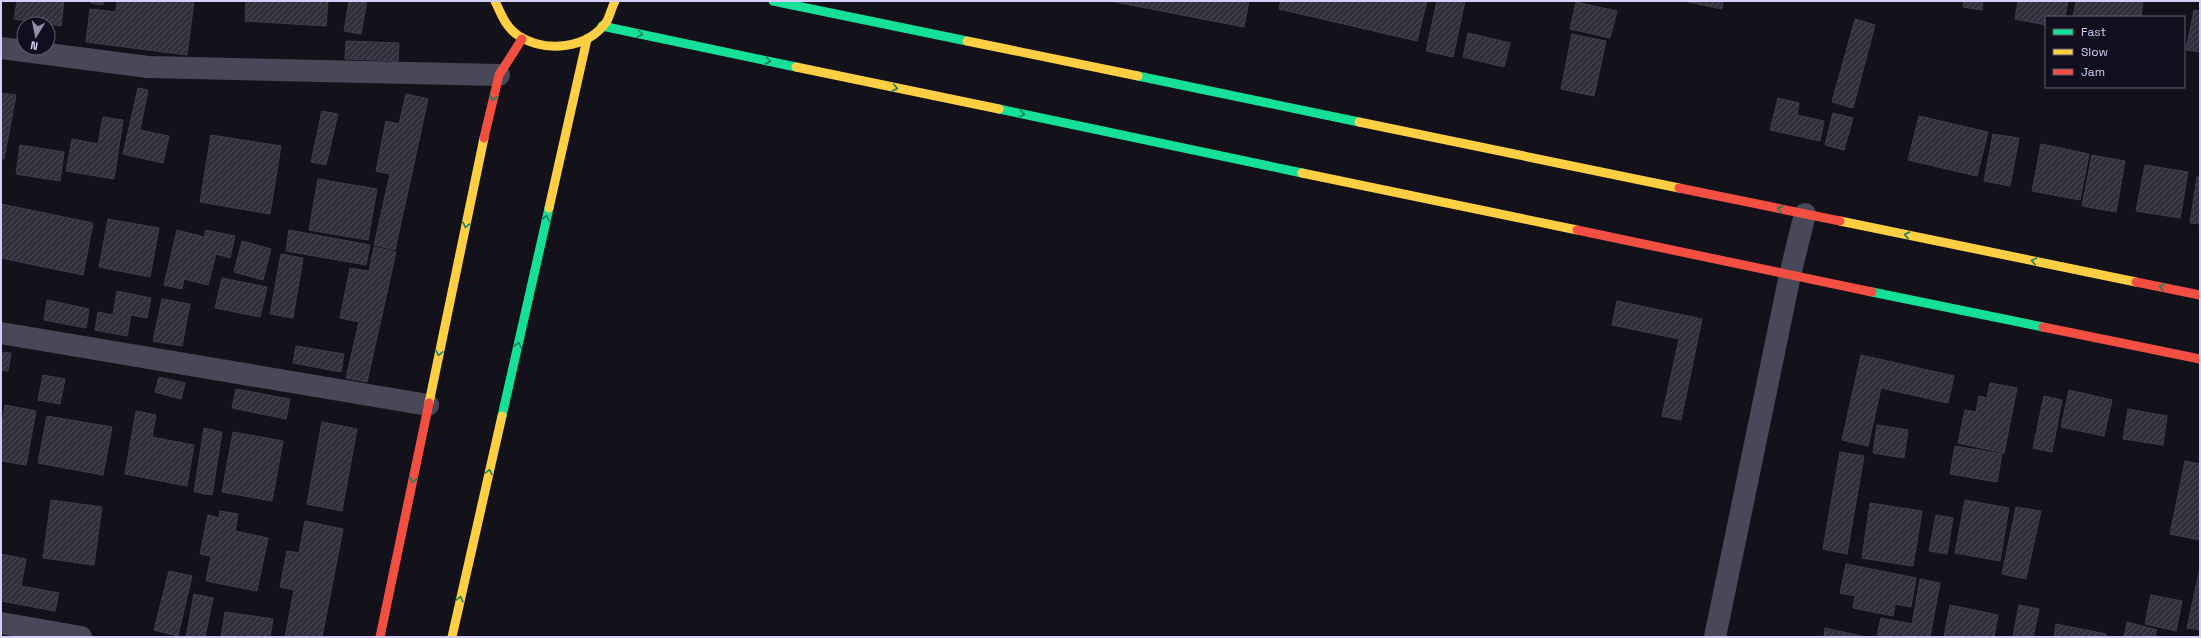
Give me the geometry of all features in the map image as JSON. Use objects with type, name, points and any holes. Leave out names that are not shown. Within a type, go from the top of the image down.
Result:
[{"type":"street","points":[[495,1],[497,10],[508,26],[522,39],[543,47],[566,47],[586,39],[602,26],[613,9],[615,1]]},
{"type":"street","points":[[773,1],[2200,295]]},
{"type":"street","points":[[602,26],[1790,275],[2200,359]]},
{"type":"street","points":[[380,637],[499,75],[522,39]]},
{"type":"street","points":[[452,637],[586,39]]},
{"type":"street","points":[[1,48],[148,67],[499,75]]},
{"type":"street","points":[[1715,637],[1790,275],[1805,214]]},
{"type":"street","points":[[1,333],[428,405]]},
{"type":"street","points":[[1,623],[81,637]]},
{"type":"building","points":[[17,1],[64,1],[61,26],[56,25],[56,16],[16,16],[16,19],[14,19]]},
{"type":"building","points":[[91,1],[104,1],[103,5],[91,3]]},
{"type":"building","points":[[117,1],[194,1],[187,55],[86,42],[90,9],[116,12]]},
{"type":"building","points":[[246,1],[328,1],[326,26],[245,21]]},
{"type":"building","points":[[349,1],[367,1],[361,34],[344,31]]},
{"type":"building","points":[[1110,1],[1249,1],[1244,27]]},
{"type":"building","points":[[1281,1],[1427,1],[1417,41],[1279,9]]},
{"type":"building","points":[[1437,1],[1465,1],[1453,57],[1426,51]]},
{"type":"building","points":[[1683,1],[1723,1],[1722,9]]},
{"type":"building","points":[[1964,1],[1983,1],[1982,10],[1963,7]]},
{"type":"building","points":[[2018,1],[2068,1],[2065,16],[2045,16],[2045,25],[2015,19]]},
{"type":"building","points":[[2076,1],[2143,1],[2141,16],[2073,16]]},
{"type":"building","points":[[1576,2],[1617,11],[1610,38],[1570,29]]},
{"type":"building","points":[[2194,10],[2200,11],[2200,52],[2186,50]]},
{"type":"building","points":[[1855,19],[1875,25],[1853,108],[1832,102]]},
{"type":"building","points":[[1468,33],[1510,43],[1504,67],[1463,57]]},
{"type":"building","points":[[1572,34],[1606,41],[1594,96],[1561,89]]},
{"type":"building","points":[[346,41],[399,43],[398,61],[345,59]]},
{"type":"building","points":[[138,88],[148,90],[140,130],[169,136],[163,163],[123,154]]},
{"type":"building","points":[[1,93],[16,95],[4,159],[1,159]]},
{"type":"building","points":[[406,94],[428,99],[395,250],[374,245],[390,174],[376,171],[386,121],[399,124]]},
{"type":"building","points":[[1778,98],[1799,103],[1797,115],[1824,121],[1820,141],[1770,130]]},
{"type":"building","points":[[322,111],[338,114],[326,165],[311,162]]},
{"type":"building","points":[[1833,113],[1853,118],[1844,150],[1825,145]]},
{"type":"building","points":[[1919,116],[1988,132],[1977,176],[1908,160]]},
{"type":"building","points":[[103,117],[123,120],[114,179],[66,171],[72,139],[98,144]]},
{"type":"building","points":[[1993,134],[2019,138],[2010,186],[1984,181]]},
{"type":"building","points":[[211,135],[281,146],[270,214],[200,202]]},
{"type":"building","points":[[2041,144],[2089,154],[2080,200],[2032,191]]},
{"type":"building","points":[[20,145],[64,152],[60,181],[16,174]]},
{"type":"building","points":[[2092,155],[2125,161],[2116,212],[2082,206]]},
{"type":"building","points":[[2145,165],[2188,172],[2180,218],[2136,211]]},
{"type":"building","points":[[2197,177],[2200,177],[2200,224],[2190,223]]},
{"type":"building","points":[[318,179],[377,189],[368,240],[309,230]]},
{"type":"building","points":[[1,204],[93,223],[83,275],[1,258]]},
{"type":"building","points":[[108,219],[159,228],[150,277],[99,267]]},
{"type":"building","points":[[177,230],[204,237],[206,230],[235,236],[230,258],[216,254],[208,285],[184,279],[182,289],[164,285]]},
{"type":"building","points":[[289,230],[370,245],[366,265],[286,251]]},
{"type":"building","points":[[242,241],[271,249],[263,280],[234,272]]},
{"type":"building","points":[[374,247],[396,252],[367,382],[346,378],[359,322],[340,318],[350,268],[369,271]]},
{"type":"building","points":[[281,254],[303,258],[293,318],[270,314]]},
{"type":"building","points":[[222,278],[267,287],[260,317],[215,308]]},
{"type":"building","points":[[117,291],[151,298],[147,318],[131,315],[127,336],[95,330],[98,312],[113,315]]},
{"type":"building","points":[[162,299],[190,304],[182,346],[153,341]]},
{"type":"building","points":[[47,300],[89,309],[86,328],[44,320]]},
{"type":"building","points":[[1617,301],[1702,319],[1681,420],[1662,416],[1679,339],[1612,325]]},
{"type":"building","points":[[296,346],[344,354],[341,372],[293,363]]},
{"type":"building","points":[[1,352],[11,353],[8,371],[1,370]]},
{"type":"building","points":[[1861,355],[1954,376],[1948,403],[1881,388],[1868,446],[1842,440]]},
{"type":"building","points":[[43,375],[65,379],[60,404],[38,400]]},
{"type":"building","points":[[159,377],[185,383],[181,399],[155,392]]},
{"type":"building","points":[[1990,383],[2017,388],[2004,453],[1958,443],[1965,410],[1976,412],[1979,396],[1987,398]]},
{"type":"building","points":[[236,389],[290,399],[286,419],[232,408]]},
{"type":"building","points":[[2069,390],[2112,400],[2104,436],[2061,427]]},
{"type":"building","points":[[2044,396],[2062,400],[2052,452],[2033,448]]},
{"type":"building","points":[[5,405],[36,411],[26,465],[1,461],[1,429]]},
{"type":"building","points":[[2128,409],[2167,416],[2163,445],[2123,439]]},
{"type":"building","points":[[136,411],[156,415],[152,437],[194,445],[187,486],[125,474]]},
{"type":"building","points":[[47,416],[112,427],[103,475],[38,463]]},
{"type":"building","points":[[322,422],[357,429],[342,511],[307,504]]},
{"type":"building","points":[[1877,425],[1908,430],[1904,458],[1873,453]]},
{"type":"building","points":[[204,428],[222,432],[212,495],[194,492]]},
{"type":"building","points":[[233,432],[283,441],[272,501],[222,492]]},
{"type":"building","points":[[1955,446],[2002,454],[1997,482],[1950,474]]},
{"type":"building","points":[[1840,452],[1864,456],[1847,554],[1823,549]]},
{"type":"building","points":[[2185,461],[2200,464],[2200,540],[2170,534]]},
{"type":"building","points":[[51,500],[102,507],[94,565],[43,558]]},
{"type":"building","points":[[1965,500],[2009,508],[2000,561],[1955,553]]},
{"type":"building","points":[[1870,503],[1922,511],[1913,566],[1862,558]]},
{"type":"building","points":[[2016,507],[2041,511],[2026,579],[2002,574]]},
{"type":"building","points":[[220,511],[238,514],[235,531],[268,538],[257,591],[206,581],[211,556],[200,554],[208,515],[219,518]]},
{"type":"building","points":[[1936,515],[1953,518],[1947,554],[1929,551]]},
{"type":"building","points":[[305,521],[343,529],[322,637],[285,637],[294,590],[280,587],[287,551],[299,553]]},
{"type":"building","points":[[1,554],[26,559],[21,586],[59,593],[55,611],[1,601]]},
{"type":"building","points":[[1846,564],[1916,578],[1911,607],[1895,604],[1893,616],[1853,608],[1855,596],[1840,593]]},
{"type":"building","points":[[2200,568],[2200,630],[2187,628]]},
{"type":"building","points":[[169,571],[192,576],[178,636],[154,630]]},
{"type":"building","points":[[1920,579],[1940,583],[1930,637],[1889,637],[1877,635],[1881,618],[1912,624]]},
{"type":"building","points":[[194,594],[213,598],[205,637],[186,637]]},
{"type":"building","points":[[2151,595],[2182,601],[2176,631],[2145,624]]},
{"type":"building","points":[[1950,605],[1998,615],[1994,637],[1944,637]]},
{"type":"building","points":[[2019,605],[2039,609],[2033,637],[2013,637]]},
{"type":"building","points":[[225,612],[273,619],[270,637],[221,637]]},
{"type":"building","points":[[2127,622],[2157,630],[2155,637],[2124,637]]},
{"type":"building","points":[[2056,624],[2106,634],[2106,637],[2054,637]]},
{"type":"building","points":[[1825,628],[1866,637],[1824,637]]},
{"type":"traffic: fast","points":[[773,1],[967,41]]},
{"type":"traffic: fast","points":[[602,26],[796,67]]},
{"type":"traffic: fast","points":[[1138,76],[1359,122]]},
{"type":"traffic: fast","points":[[999,109],[1302,173]]},
{"type":"traffic: fast","points":[[502,416],[549,208]]},
{"type":"traffic: fast","points":[[1872,292],[2043,327]]},
{"type":"traffic: slow","points":[[495,1],[504,20],[514,33],[541,45],[554,46],[578,43],[589,38],[607,21],[615,1]]},
{"type":"traffic: slow","points":[[549,208],[587,39]]},
{"type":"traffic: slow","points":[[967,41],[1138,76]]},
{"type":"traffic: slow","points":[[796,67],[999,109]]},
{"type":"traffic: slow","points":[[1359,122],[1679,188]]},
{"type":"traffic: slow","points":[[429,403],[484,138]]},
{"type":"traffic: slow","points":[[1302,173],[1577,230]]},
{"type":"traffic: slow","points":[[1840,221],[2136,282]]},
{"type":"traffic: slow","points":[[452,637],[502,416]]},
{"type":"traffic: jam","points":[[484,138],[499,75],[522,39]]},
{"type":"traffic: jam","points":[[1679,188],[1840,221]]},
{"type":"traffic: jam","points":[[1577,230],[1872,292]]},
{"type":"traffic: jam","points":[[2136,282],[2200,295]]},
{"type":"traffic: jam","points":[[2043,327],[2200,359]]},
{"type":"traffic: jam","points":[[380,637],[429,403]]}]
